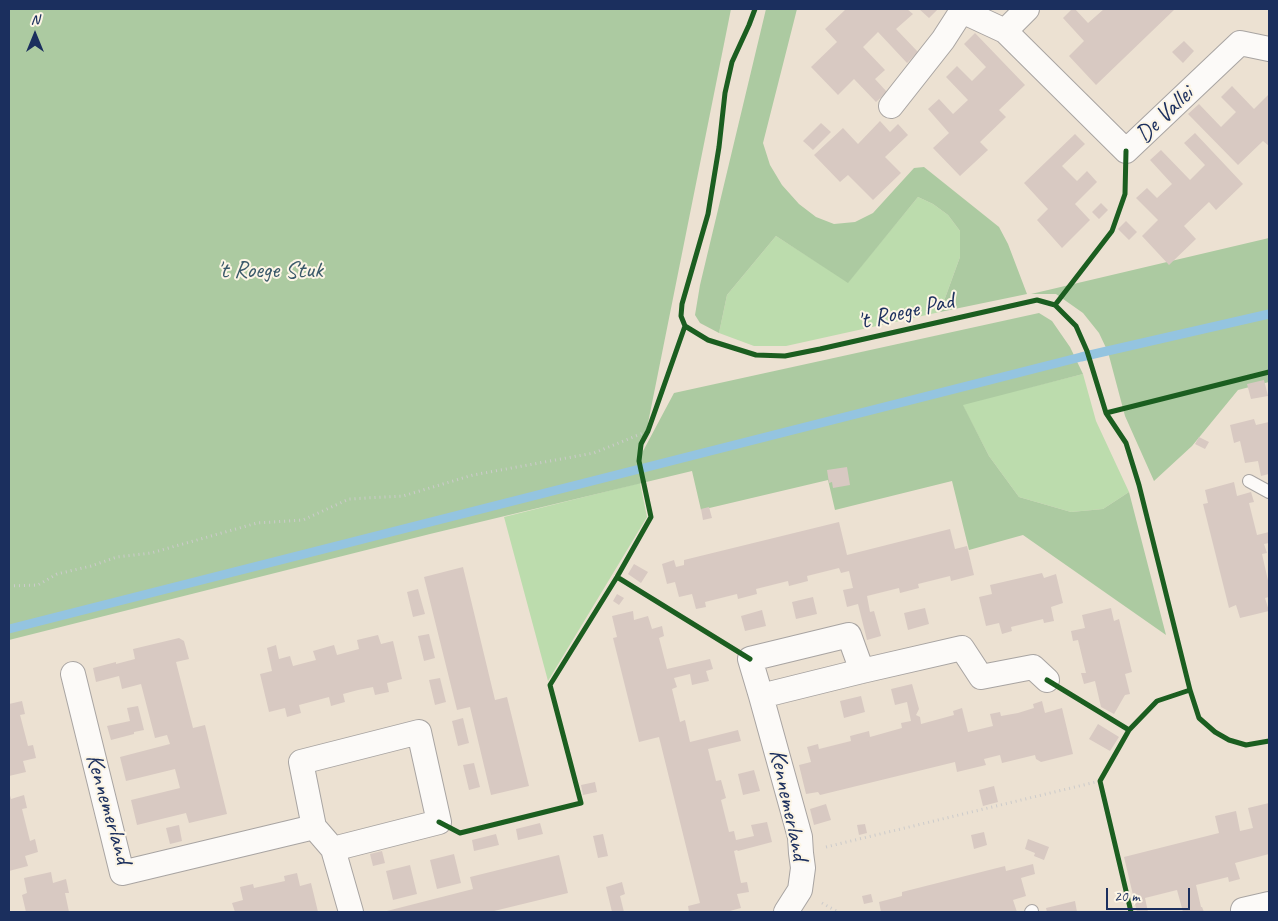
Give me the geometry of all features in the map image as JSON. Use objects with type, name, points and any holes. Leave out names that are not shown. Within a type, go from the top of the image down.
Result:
[{"type":"street","points":[[1005,31],[1027,9]]},
{"type":"street","name":"De Vallei","points":[[891,106],[943,40],[962,10],[1005,31],[1126,151],[1240,44],[1269,49]]},
{"type":"street","name":"Kennemerland","points":[[786,912],[800,890],[803,868],[800,837],[750,659],[849,635],[862,671]]},
{"type":"street","points":[[761,696],[962,648],[981,677],[1033,667],[1047,680]]},
{"type":"street","name":"Kennemerland","points":[[73,674],[122,873],[314,827]]},
{"type":"street","points":[[333,849],[439,822],[419,732],[301,762],[314,827],[333,849],[351,912]]},
{"type":"street","points":[[1244,912],[1244,910],[1269,904]]},
{"type":"lane","points":[[1249,481],[1269,492]]},
{"type":"path","points":[[645,438],[651,422]]},
{"type":"path","points":[[9,586],[38,585],[57,574],[91,566],[117,557],[151,552],[258,523],[303,520],[349,499],[404,496],[472,475],[594,454],[648,431]]},
{"type":"path","points":[[1102,791],[1100,781],[1105,773]]},
{"type":"path","points":[[802,853],[1100,781]]},
{"type":"green space","name":"'t Roege Stuk","points":[[9,9],[731,9],[642,453],[674,393],[1039,313],[1052,321],[1070,347],[1083,374],[963,405],[989,456],[1019,497],[1071,512],[1103,509],[1129,492],[1166,635],[1023,535],[969,550],[952,481],[835,510],[828,480],[701,510],[692,471],[430,534],[9,640]]},
{"type":"green space","points":[[766,9],[797,9],[763,143],[770,165],[782,185],[799,204],[816,217],[834,224],[855,222],[873,213],[914,168],[924,167],[999,227],[1008,244],[1027,294],[940,312],[960,257],[960,231],[948,215],[933,204],[918,197],[848,283],[776,236],[727,295],[719,333],[700,323],[695,315],[700,285]]},
{"type":"green space","points":[[918,197],[933,204],[948,215],[960,231],[960,257],[940,312],[786,346],[754,346],[719,333],[727,295],[776,236],[848,282]]},
{"type":"green space","points":[[1269,238],[1269,382],[1238,390],[1192,446],[1154,481],[1125,416],[1108,352],[1099,333],[1083,313],[1056,294],[1031,294]]},
{"type":"green space","points":[[1083,374],[1096,421],[1129,492],[1103,509],[1071,512],[1019,497],[989,456],[962,404]]},
{"type":"green space","points":[[640,483],[647,517],[548,681],[504,517]]},
{"type":"building","points":[[846,9],[907,9],[913,14],[896,29],[918,52],[907,63],[878,32],[863,47],[885,70],[875,79],[887,92],[876,102],[854,79],[838,95],[811,67],[837,42],[825,29]]},
{"type":"building","points":[[919,9],[938,9],[929,18]]},
{"type":"building","points":[[1072,9],[1075,9],[1088,23],[1104,9],[1175,9],[1096,85],[1069,56],[1084,41],[1063,18]]},
{"type":"building","points":[[975,33],[1025,85],[999,110],[1006,117],[980,142],[988,150],[960,176],[933,148],[949,133],[928,109],[939,99],[953,114],[968,100],[946,77],[957,66],[972,81],[986,67],[964,44]]},
{"type":"building","points":[[1184,41],[1194,51],[1183,63],[1172,52]]},
{"type":"building","points":[[1232,86],[1254,109],[1269,94],[1269,146],[1263,141],[1238,165],[1188,114],[1199,104],[1221,127],[1236,112],[1221,97]]},
{"type":"building","points":[[880,121],[890,132],[898,124],[908,135],[885,157],[901,173],[873,200],[848,175],[840,182],[814,155],[843,128],[858,144]]},
{"type":"building","points":[[821,123],[831,132],[813,150],[803,141]]},
{"type":"building","points":[[1195,133],[1243,184],[1216,210],[1209,202],[1184,226],[1196,239],[1169,265],[1142,236],[1158,220],[1136,198],[1147,188],[1157,198],[1172,184],[1150,160],[1161,150],[1190,180],[1205,165],[1184,143]]},
{"type":"building","points":[[1075,134],[1085,144],[1062,166],[1077,181],[1087,171],[1097,182],[1075,204],[1090,220],[1062,248],[1037,220],[1048,209],[1024,183]]},
{"type":"building","points":[[1101,203],[1108,210],[1099,219],[1092,212]]},
{"type":"building","points":[[1126,221],[1137,232],[1129,240],[1118,229]]},
{"type":"building","points":[[1264,380],[1268,396],[1251,399],[1247,384]]},
{"type":"building","points":[[1254,419],[1256,425],[1269,422],[1269,474],[1261,476],[1258,461],[1245,463],[1240,441],[1234,443],[1230,425]]},
{"type":"building","points":[[1199,437],[1209,442],[1205,449],[1195,444]]},
{"type":"building","points":[[847,467],[850,485],[833,488],[832,482],[829,483],[827,470]]},
{"type":"building","points":[[1234,482],[1237,496],[1251,492],[1254,502],[1249,503],[1257,535],[1269,532],[1269,543],[1264,544],[1267,553],[1262,554],[1269,585],[1269,597],[1265,598],[1269,611],[1240,618],[1236,605],[1229,608],[1203,504],[1208,503],[1205,490]]},
{"type":"building","points":[[709,507],[712,518],[703,520],[701,509]]},
{"type":"building","points":[[839,522],[847,555],[950,529],[955,549],[967,546],[974,575],[951,581],[950,576],[918,584],[919,588],[900,593],[899,588],[867,596],[870,612],[874,611],[881,636],[867,640],[858,604],[847,607],[843,590],[853,588],[849,571],[841,573],[839,568],[807,576],[808,581],[789,586],[788,581],[756,589],[757,594],[738,599],[737,594],[705,602],[706,607],[696,609],[692,594],[679,597],[675,582],[667,584],[662,564],[674,560],[676,567],[684,565],[684,560]]},
{"type":"building","points":[[634,564],[648,572],[641,583],[628,574]]},
{"type":"building","points":[[463,567],[495,700],[507,697],[529,786],[491,795],[470,707],[457,710],[424,577]]},
{"type":"building","points":[[1042,573],[1044,578],[1056,574],[1063,603],[1051,607],[1054,621],[1044,623],[1043,619],[1011,627],[1012,631],[1002,634],[999,623],[986,626],[979,597],[992,594],[990,585]]},
{"type":"building","points":[[418,589],[425,614],[413,617],[407,592]]},
{"type":"building","points":[[617,594],[624,598],[619,605],[613,601]]},
{"type":"building","points":[[813,597],[817,614],[796,619],[792,602]]},
{"type":"building","points":[[925,608],[929,624],[908,630],[904,613]]},
{"type":"building","points":[[1111,608],[1114,621],[1119,619],[1132,672],[1125,674],[1130,694],[1125,695],[1114,714],[1101,707],[1095,681],[1084,684],[1081,673],[1086,673],[1078,640],[1073,641],[1071,631],[1085,628],[1082,615]]},
{"type":"building","points":[[762,610],[766,626],[745,631],[741,616]]},
{"type":"building","points":[[633,611],[634,620],[648,616],[652,629],[662,626],[664,636],[659,638],[667,669],[710,659],[713,669],[706,671],[709,681],[692,685],[690,674],[674,678],[677,687],[672,689],[680,722],[685,720],[690,742],[738,730],[741,741],[708,749],[716,781],[721,780],[726,798],[721,800],[729,832],[734,831],[736,840],[754,836],[751,825],[767,822],[772,842],[734,851],[741,883],[747,882],[749,892],[737,894],[741,908],[726,912],[689,912],[688,906],[700,903],[659,737],[639,742],[613,638],[617,637],[612,616]]},
{"type":"building","points":[[429,634],[435,658],[424,661],[418,636]]},
{"type":"building","points":[[378,635],[381,644],[393,641],[402,679],[387,683],[389,692],[375,695],[373,687],[358,690],[343,694],[345,702],[331,706],[329,697],[299,705],[301,713],[287,717],[285,708],[269,712],[260,674],[272,671],[267,648],[276,645],[279,659],[290,656],[293,666],[316,660],[313,651],[334,645],[337,655],[359,649],[357,640]]},
{"type":"building","points":[[179,638],[184,641],[189,659],[176,662],[193,728],[205,725],[227,814],[189,823],[186,813],[137,825],[131,800],[180,788],[175,769],[126,781],[120,757],[170,744],[167,735],[155,738],[141,684],[122,689],[119,676],[96,682],[93,668],[135,659],[133,649]]},
{"type":"building","points":[[440,678],[446,702],[435,705],[429,680]]},
{"type":"building","points":[[912,684],[919,709],[916,715],[920,717],[921,724],[954,715],[953,711],[962,708],[968,732],[993,726],[990,714],[1000,712],[1001,716],[1018,713],[1034,708],[1033,704],[1042,701],[1045,713],[1062,708],[1073,754],[1041,762],[1036,759],[1035,755],[1002,763],[1000,755],[984,759],[986,765],[957,772],[955,762],[820,795],[818,792],[806,794],[799,765],[811,762],[807,747],[818,744],[819,749],[851,741],[850,736],[869,731],[870,737],[902,728],[901,723],[911,721],[907,702],[895,705],[891,689]]},
{"type":"building","points":[[861,696],[865,712],[844,718],[840,701]]},
{"type":"building","points":[[22,701],[25,714],[20,715],[28,746],[33,745],[36,758],[23,761],[26,772],[9,776],[9,704]]},
{"type":"building","points":[[138,706],[144,730],[111,740],[107,726],[130,721],[127,708]]},
{"type":"building","points":[[463,718],[469,743],[458,746],[452,721]]},
{"type":"building","points":[[1098,724],[1119,737],[1110,751],[1089,739]]},
{"type":"building","points":[[474,763],[480,787],[469,790],[463,765]]},
{"type":"building","points":[[754,770],[760,791],[743,795],[738,774]]},
{"type":"building","points":[[595,782],[597,792],[583,795],[581,785]]},
{"type":"building","points":[[994,786],[998,802],[983,806],[979,790]]},
{"type":"building","points":[[9,792],[11,799],[24,795],[27,808],[22,809],[30,841],[35,839],[38,852],[25,856],[28,866],[9,871]]},
{"type":"building","points":[[1269,803],[1269,854],[1235,863],[1240,879],[1229,882],[1228,877],[1196,885],[1204,912],[1183,912],[1177,890],[1145,898],[1148,912],[1137,912],[1124,857],[1219,833],[1215,816],[1236,811],[1240,831],[1253,828],[1248,808]]},
{"type":"building","points":[[826,804],[831,820],[814,825],[810,809]]},
{"type":"building","points":[[540,823],[543,834],[518,840],[516,829]]},
{"type":"building","points":[[865,824],[867,833],[859,835],[857,825]]},
{"type":"building","points":[[179,825],[182,841],[170,844],[166,828]]},
{"type":"building","points":[[984,832],[987,845],[974,849],[971,835]]},
{"type":"building","points":[[496,834],[499,845],[474,851],[472,840]]},
{"type":"building","points":[[603,834],[608,856],[598,858],[593,836]]},
{"type":"building","points":[[1028,839],[1049,847],[1044,860],[1034,856],[1035,853],[1025,849]]},
{"type":"building","points":[[382,851],[385,863],[373,866],[370,854]]},
{"type":"building","points":[[454,854],[461,883],[437,889],[430,860]]},
{"type":"building","points":[[559,855],[568,893],[490,912],[383,912],[473,889],[470,877]]},
{"type":"building","points":[[1033,864],[1035,874],[1021,878],[1026,896],[1013,900],[1017,912],[881,912],[879,902],[902,896],[902,892],[1005,866],[1006,871]]},
{"type":"building","points":[[410,865],[417,894],[393,900],[386,871]]},
{"type":"building","points":[[51,872],[53,883],[66,879],[69,893],[65,893],[69,912],[26,912],[22,895],[27,893],[24,878]]},
{"type":"building","points":[[297,873],[300,886],[311,883],[318,912],[235,912],[232,903],[243,900],[240,887],[253,884],[254,888],[285,881],[284,876]]},
{"type":"building","points":[[622,882],[625,894],[620,896],[624,912],[612,912],[606,887]]},
{"type":"building","points":[[871,894],[873,902],[864,904],[862,896]]},
{"type":"building","points":[[1075,901],[1077,912],[1047,912],[1046,908]]},
{"type":"waterway","points":[[9,629],[1081,357],[1269,314]]},
{"type":"cycle path","name":"'t Roege Pad","points":[[755,9],[732,62],[725,93],[719,147],[708,214],[682,304],[681,316],[685,326],[708,340],[756,355],[785,356],[1037,300],[1055,305],[1076,326],[1087,351],[1106,413],[1126,443],[1139,485],[1190,690]]},
{"type":"cycle path","points":[[1055,305],[1112,231],[1125,194],[1126,151]]},
{"type":"cycle path","points":[[439,822],[460,833],[581,803],[550,685],[617,577],[651,517],[639,461],[641,444],[648,431],[685,326]]},
{"type":"cycle path","points":[[1106,413],[1269,372]]},
{"type":"cycle path","points":[[617,577],[750,659]]},
{"type":"cycle path","points":[[1047,680],[1129,730]]},
{"type":"cycle path","points":[[1131,912],[1100,781],[1129,730],[1157,701],[1190,690],[1199,718],[1215,732],[1229,740],[1246,745],[1269,741]]}]
